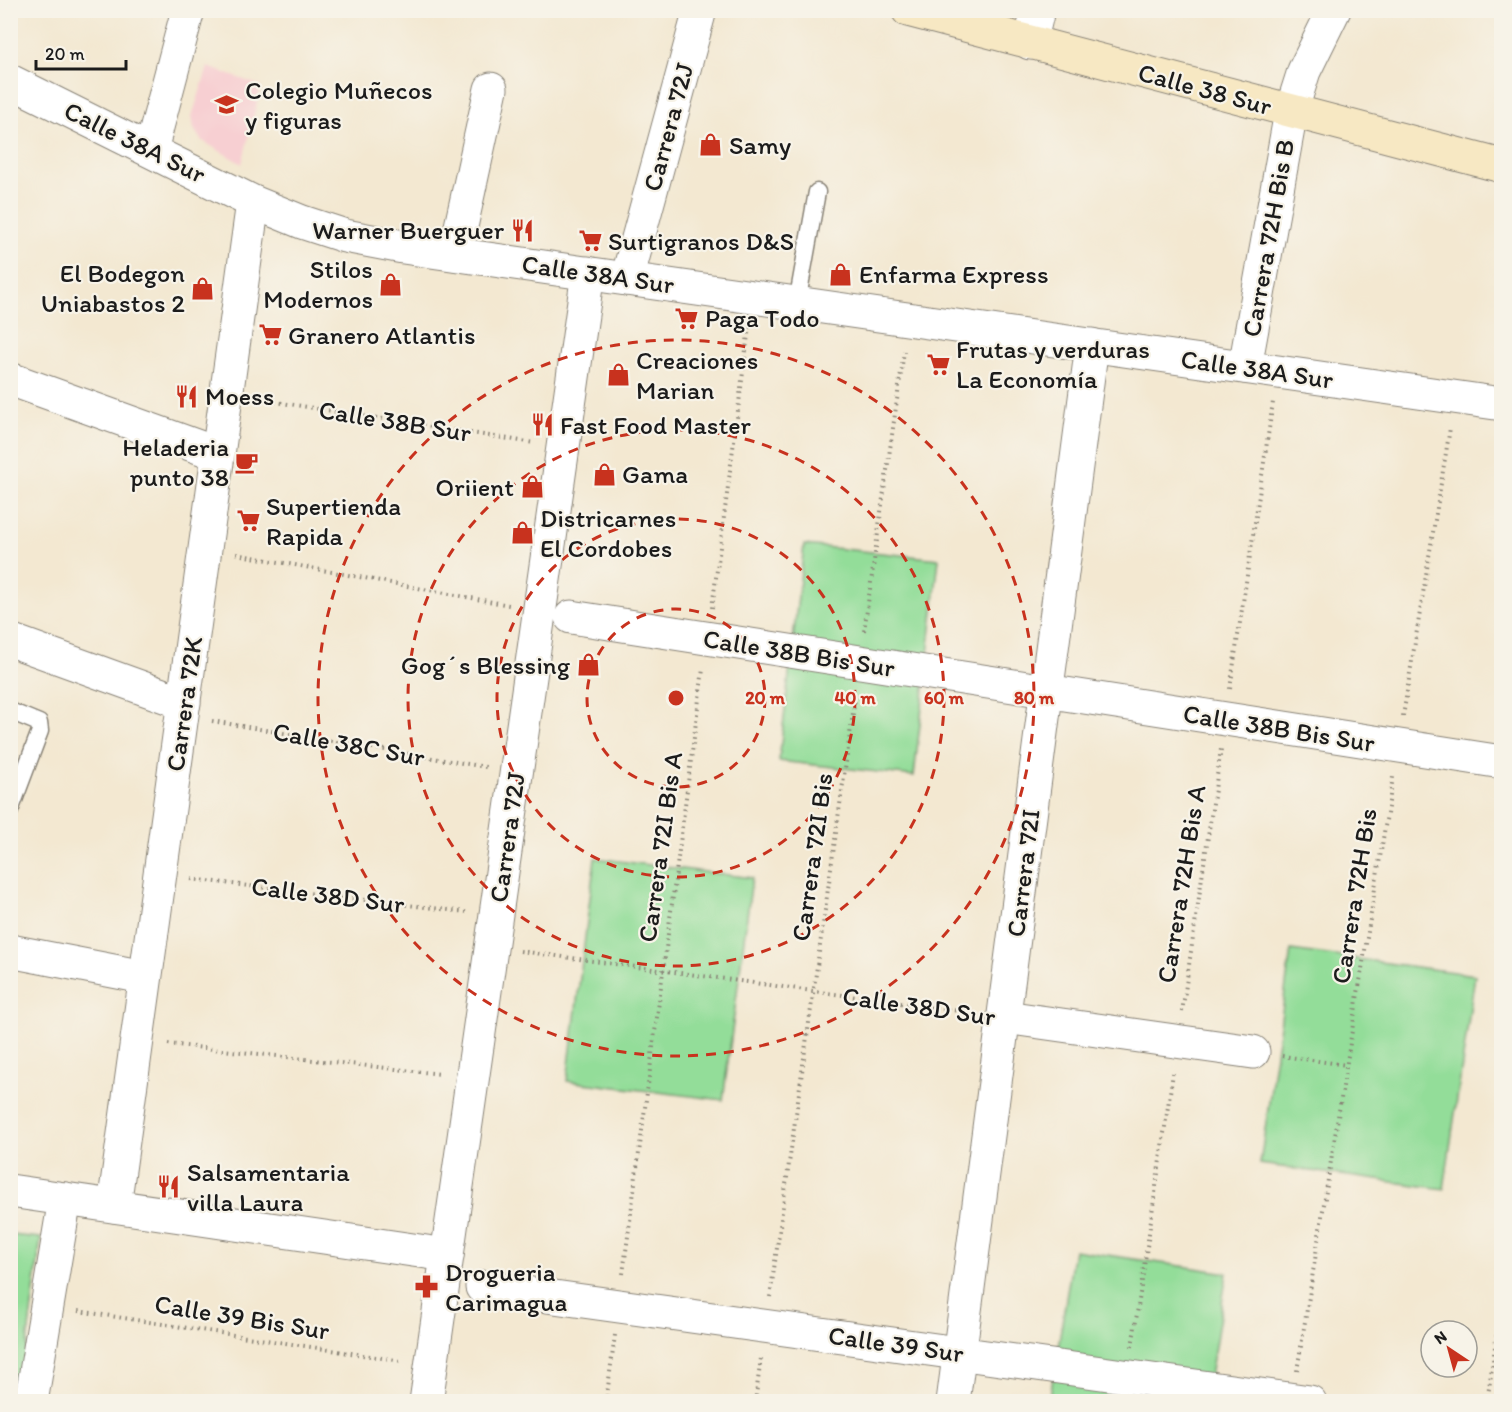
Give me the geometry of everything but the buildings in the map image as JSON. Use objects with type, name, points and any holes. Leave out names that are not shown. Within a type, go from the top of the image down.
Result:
[{"type":"street","points":[[151,150],[188,10]]},
{"type":"street","name":"Carrera 72J","points":[[627,279],[700,10]]},
{"type":"street","name":"Calle 38 Sur","points":[[908,10],[1502,166]]},
{"type":"street","points":[[1030,43],[1038,10]]},
{"type":"street","name":"Carrera 72H Bis B","points":[[1245,367],[1291,112],[1304,71],[1334,10]]},
{"type":"street","name":"Calle 38A Sur","points":[[10,81],[253,202],[345,236],[627,279],[1502,404]]},
{"type":"street","points":[[455,254],[491,89]]},
{"type":"street","name":"Carrera 72K","points":[[114,1206],[253,202]]},
{"type":"street","name":"Carrera 72J","points":[[426,1401],[588,273]]},
{"type":"street","name":"Carrera 72I","points":[[953,1401],[1092,345]]},
{"type":"street","points":[[10,378],[218,454]]},
{"type":"street","name":"Calle 38B Bis Sur","points":[[571,617],[1502,762]]},
{"type":"street","points":[[10,640],[183,709]]},
{"type":"street","points":[[10,951],[144,977]]},
{"type":"street","name":"Calle 38D Sur","points":[[1004,1017],[1253,1052]]},
{"type":"street","points":[[10,1191],[447,1255]]},
{"type":"street","points":[[32,1401],[65,1199]]},
{"type":"street","name":"Calle 39 Sur","points":[[482,1287],[1301,1400]]},
{"type":"lane","points":[[796,303],[817,192]]},
{"type":"lane","points":[[10,711],[39,723],[40,731],[10,811]]},
{"type":"path","name":"Carrera 72I Bis A","points":[[606,1401],[753,297]]},
{"type":"path","name":"Carrera 72I Bis","points":[[755,1401],[908,319]]},
{"type":"path","name":"Carrera 72H Bis A","points":[[1128,1376],[1277,372]]},
{"type":"path","name":"Calle 38B Sur","points":[[226,394],[563,447]]},
{"type":"path","name":"Carrera 72H Bis","points":[[1301,1400],[1347,1065],[1455,397]]},
{"type":"path","points":[[205,549],[539,611]]},
{"type":"path","name":"Calle 38C Sur","points":[[183,709],[516,772]]},
{"type":"path","name":"Calle 38D Sur","points":[[160,875],[493,931],[663,970],[1004,1017]]},
{"type":"path","points":[[138,1041],[472,1078]]},
{"type":"path","points":[[1253,1052],[1347,1065]]},
{"type":"path","points":[[1487,1401],[1502,1298]]},
{"type":"path","name":"Calle 39 Bis Sur","points":[[47,1307],[431,1365]]},
{"type":"shaded area","name":"Colegio Muñecos y figuras","points":[[208,67],[261,86],[242,164],[201,140],[194,129],[192,116]]},
{"type":"green space","points":[[804,545],[939,559],[914,776],[779,761]]},
{"type":"green space","points":[[595,858],[752,878],[723,1100],[567,1081]]},
{"type":"green space","points":[[1291,950],[1475,975],[1444,1189],[1260,1164]]},
{"type":"green space","points":[[11,1235],[41,1238],[22,1383],[11,1381]]},
{"type":"green space","points":[[1074,1250],[1227,1273],[1206,1401],[1049,1402]]},
{"type":"place","name":"Colegio Muñecos y figuras","points":[[227,105]]},
{"type":"place","name":"Samy","points":[[711,145]]},
{"type":"place","name":"Warner Buerguer","points":[[522,230]]},
{"type":"place","name":"Surtigranos D&S","points":[[590,241]]},
{"type":"place","name":"Enfarma Express","points":[[841,274]]},
{"type":"place","name":"Stilos Modernos","points":[[391,284]]},
{"type":"place","name":"El Bodegon Uniabastos 2","points":[[203,288]]},
{"type":"place","name":"Paga Todo","points":[[687,318]]},
{"type":"place","name":"Granero Atlantis","points":[[270,335]]},
{"type":"place","name":"Frutas y verduras La Economía","points":[[938,364]]},
{"type":"place","name":"Creaciones Marian","points":[[618,375]]},
{"type":"place","name":"Moess","points":[[187,396]]},
{"type":"place","name":"Fast Food Master","points":[[542,425]]},
{"type":"place","name":"Heladeria punto 38","points":[[247,462]]},
{"type":"place","name":"Gama","points":[[604,474]]},
{"type":"place","name":"Oriient","points":[[532,487]]},
{"type":"place","name":"Supertienda Rapida","points":[[248,521]]},
{"type":"place","name":"Districarnes El Cordobes","points":[[522,533]]},
{"type":"place","name":"Gog´s Blessing","points":[[588,665]]},
{"type":"place","name":"Salsamentaria villa Laura","points":[[169,1187]]},
{"type":"place","name":"Drogueria Carimagua","points":[[427,1287]]}]
